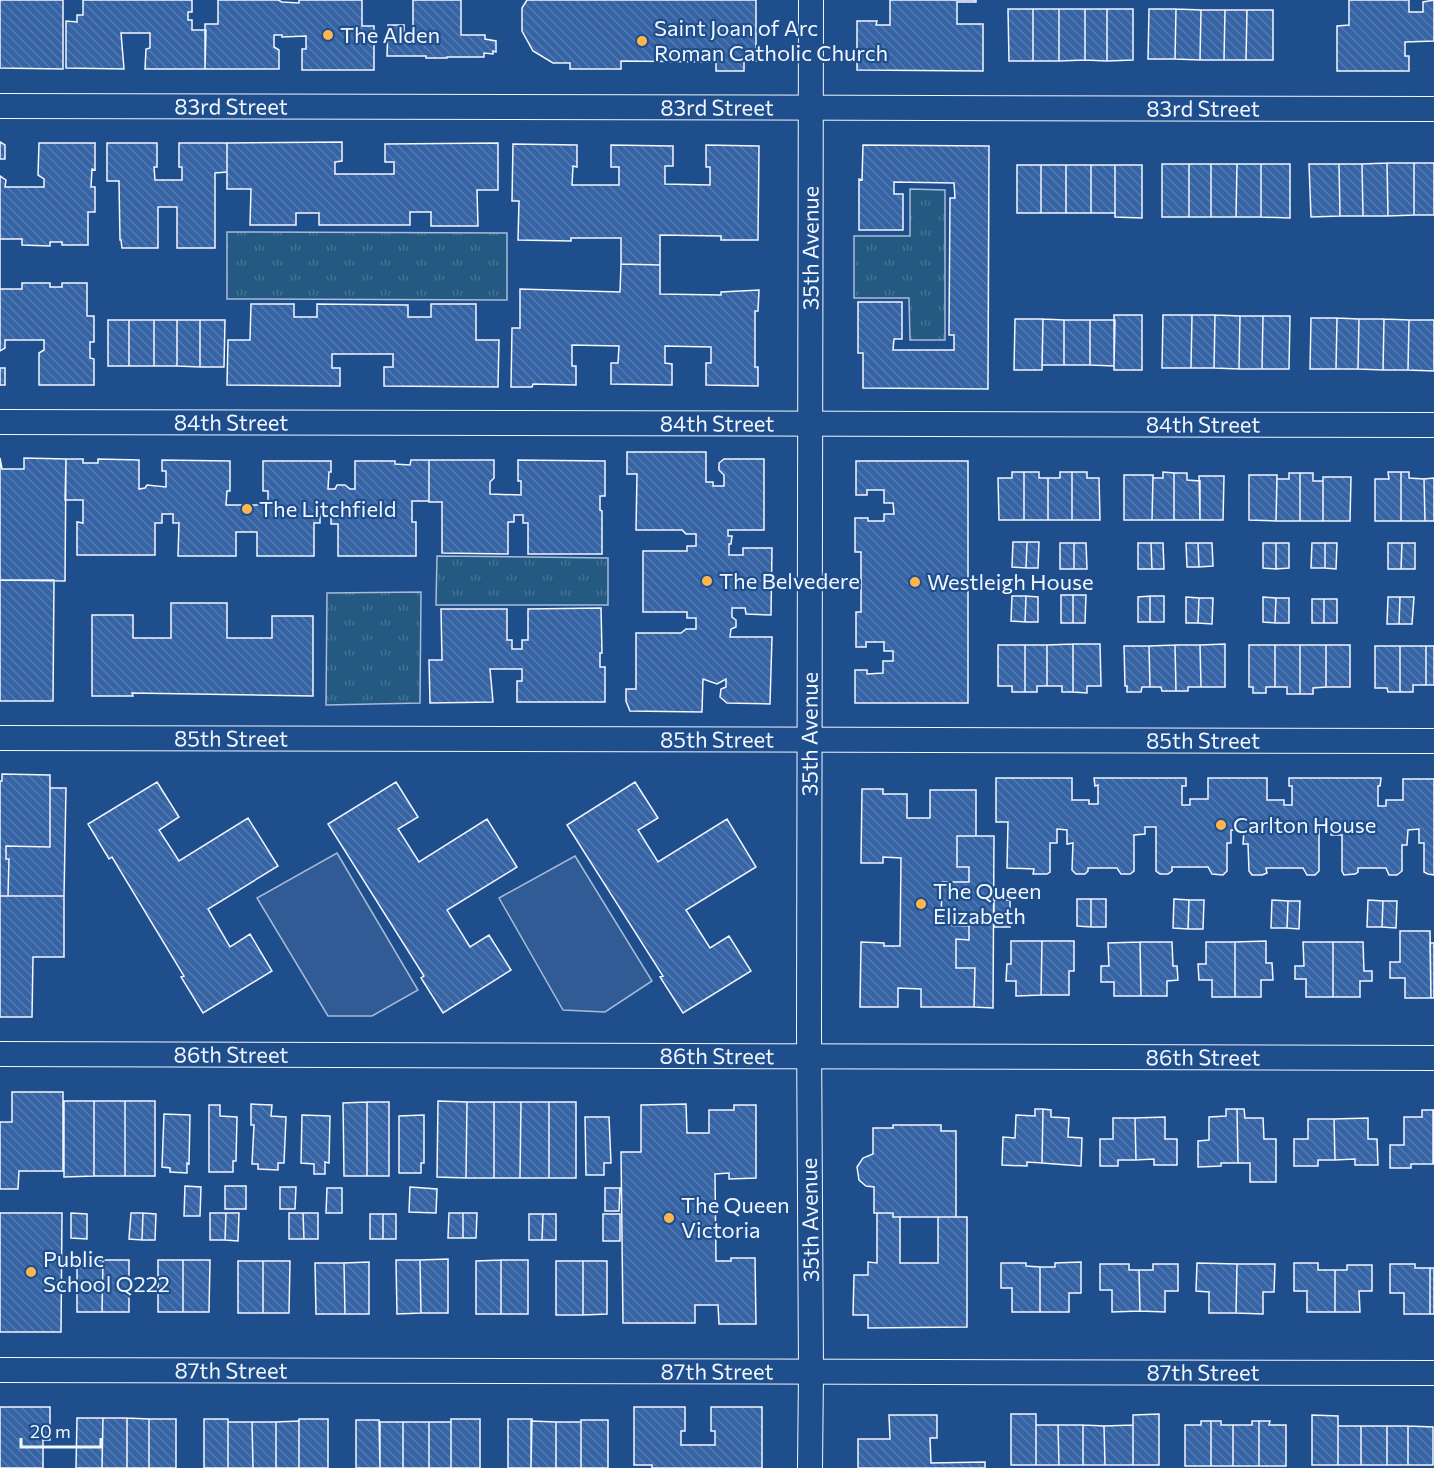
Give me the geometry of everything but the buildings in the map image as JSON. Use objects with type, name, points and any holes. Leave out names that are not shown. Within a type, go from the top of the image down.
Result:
[{"type":"street","name":"35th Avenue","points":[[810,1468],[812,1372],[808,1056],[811,0]]},
{"type":"street","name":"83rd Street","points":[[0,106],[1434,109]]},
{"type":"street","name":"84th Street","points":[[0,422],[1434,425]]},
{"type":"street","name":"85th Street","points":[[0,738],[1434,741]]},
{"type":"street","name":"86th Street","points":[[0,1054],[1434,1058]]},
{"type":"street","name":"87th Street","points":[[0,1370],[1434,1373]]},
{"type":"green space","points":[[910,189],[945,190],[945,340],[910,340],[909,298],[854,298],[854,236],[910,236]]},
{"type":"green space","points":[[227,232],[507,233],[507,300],[227,299]]},
{"type":"green space","points":[[437,556],[608,558],[608,605],[436,605]]},
{"type":"green space","points":[[421,592],[420,703],[326,705],[327,593]]},
{"type":"shaded area","points":[[337,853],[418,990],[372,1016],[328,1016],[257,898]]},
{"type":"shaded area","points":[[575,856],[652,981],[605,1012],[563,1010],[499,898]]},
{"type":"place","name":"The Alden","points":[[328,35]]},
{"type":"place","name":"Saint Joan of Arc Roman Catholic Church","points":[[642,41]]},
{"type":"place","name":"The Litchfield","points":[[247,509]]},
{"type":"place","name":"The Belvedere","points":[[707,581]]},
{"type":"place","name":"Westleigh House","points":[[915,582]]},
{"type":"place","name":"Carlton House","points":[[1221,825]]},
{"type":"place","name":"The Queen Elizabeth","points":[[921,904]]},
{"type":"place","name":"The Queen Victoria","points":[[669,1218]]},
{"type":"place","name":"Public School Q222","points":[[31,1272]]}]
